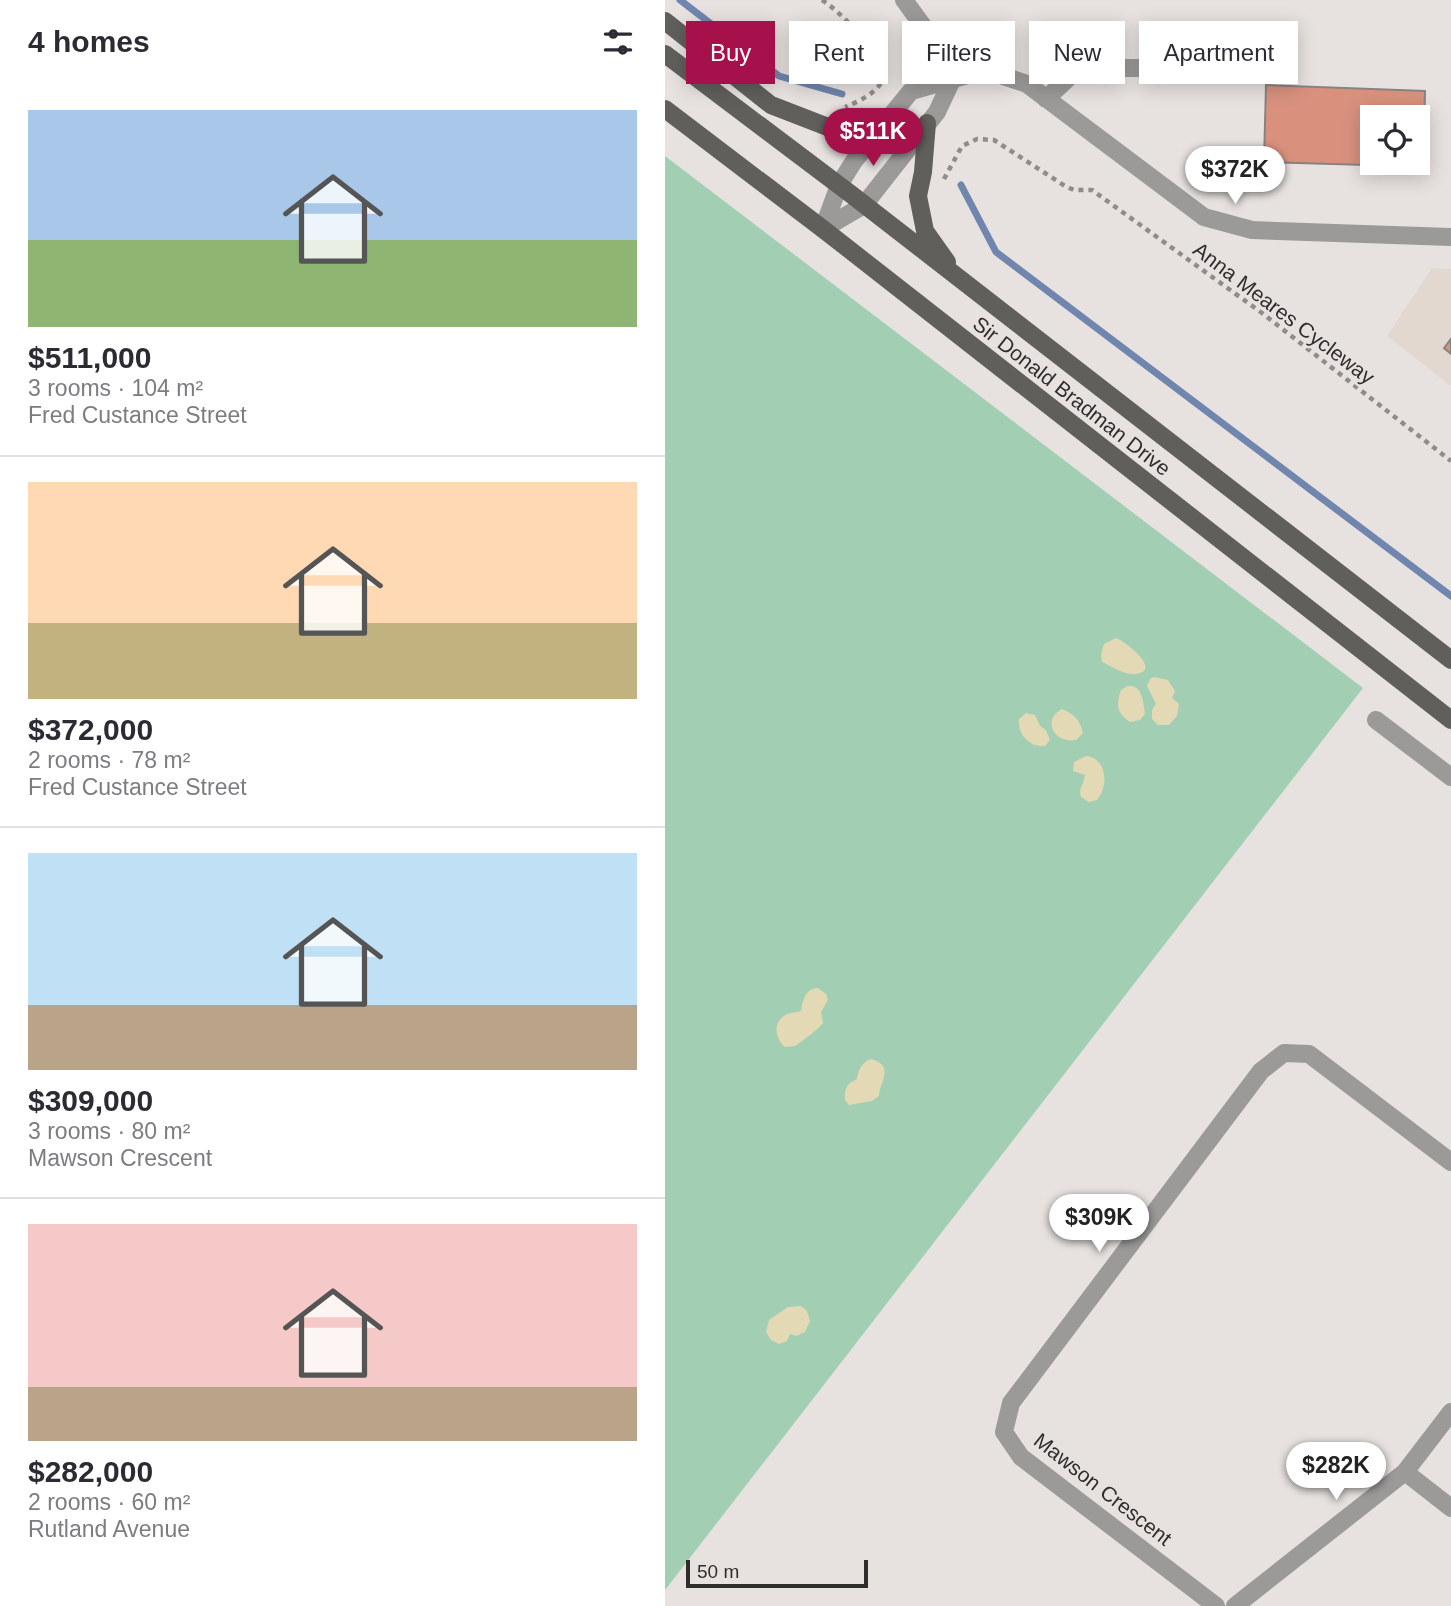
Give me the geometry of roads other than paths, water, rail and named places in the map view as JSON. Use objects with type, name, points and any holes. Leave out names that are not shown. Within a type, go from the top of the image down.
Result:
[{"type":"main road","points":[[665,21],[771,105],[833,129],[877,130]]},
{"type":"main road","name":"Sir Donald Bradman Drive","points":[[665,54],[865,205],[1451,660]]},
{"type":"main road","name":"Sir Donald Bradman Drive","points":[[665,108],[1451,720]]},
{"type":"main road","points":[[927,123],[918,196],[925,230],[956,276]]},
{"type":"street","points":[[904,0],[919,21]]},
{"type":"street","points":[[1046,99],[1079,68],[1139,68]]},
{"type":"street","points":[[1015,80],[1027,84],[1205,217],[1252,230],[1451,237]]},
{"type":"street","points":[[823,229],[839,185],[877,130],[911,91],[937,84]]},
{"type":"street","points":[[823,229],[865,205],[937,112],[950,84]]},
{"type":"street","points":[[1376,720],[1451,777]]},
{"type":"street","name":"Mawson Crescent","points":[[1216,1606],[1021,1457],[1004,1432],[1011,1403],[1261,1071],[1284,1053],[1309,1054],[1451,1162]]},
{"type":"street","points":[[1235,1606],[1405,1472],[1451,1412]]},
{"type":"street","points":[[1405,1472],[1451,1508]]},
{"type":"waterway","points":[[680,0],[779,76],[842,94]]},
{"type":"waterway","points":[[961,185],[996,252],[1451,596]]}]
